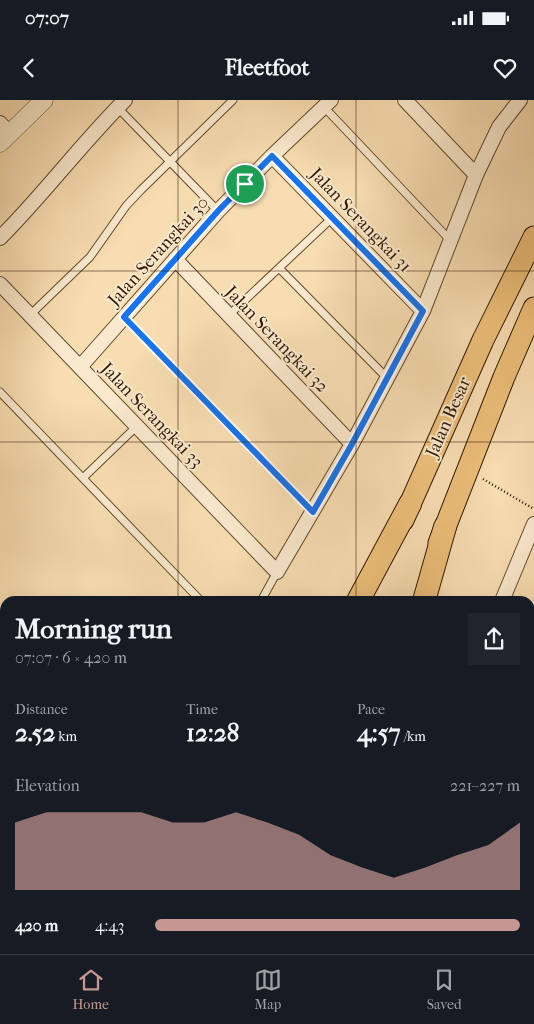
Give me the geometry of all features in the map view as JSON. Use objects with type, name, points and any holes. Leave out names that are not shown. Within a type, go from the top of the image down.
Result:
[{"type":"highway","points":[[361,596],[410,504]]},
{"type":"highway","points":[[425,596],[445,527]]},
{"type":"main road","name":"Jalan Besar","points":[[372,596],[410,504],[483,340],[534,237]]},
{"type":"main road","name":"Jalan Besar","points":[[417,596],[504,377],[534,308]]},
{"type":"street","points":[[3,133],[44,100]]},
{"type":"street","points":[[404,100],[476,175]]},
{"type":"street","points":[[277,572],[352,444],[423,311],[476,175],[499,127],[514,102]]},
{"type":"street","points":[[0,238],[53,182],[76,152],[122,104]]},
{"type":"street","name":"Jalan Serangkai 30","points":[[80,367],[218,211],[327,104]]},
{"type":"street","name":"Jalan Serangkai 31","points":[[272,156],[423,311]]},
{"type":"street","name":"Jalan Serangkai 32","points":[[176,259],[352,444]]},
{"type":"street","name":"Jalan Serangkai 33","points":[[0,284],[277,572]]},
{"type":"street","points":[[504,596],[534,524]]},
{"type":"lane","points":[[30,315],[90,256],[126,206],[233,100]]},
{"type":"lane","points":[[122,104],[170,162],[218,211]]},
{"type":"lane","points":[[327,104],[450,240]]},
{"type":"lane","points":[[229,315],[332,218]]},
{"type":"lane","points":[[279,268],[387,378]]},
{"type":"lane","points":[[124,317],[313,512]]},
{"type":"lane","points":[[0,392],[196,596]]},
{"type":"lane","points":[[83,478],[137,426]]},
{"type":"lane","points":[[264,596],[277,572]]},
{"type":"path","points":[[468,468],[489,483],[534,509]]},
{"type":"route","points":[[272,156],[423,311],[352,444],[313,512],[124,317],[218,211],[245,184],[272,156]]}]
